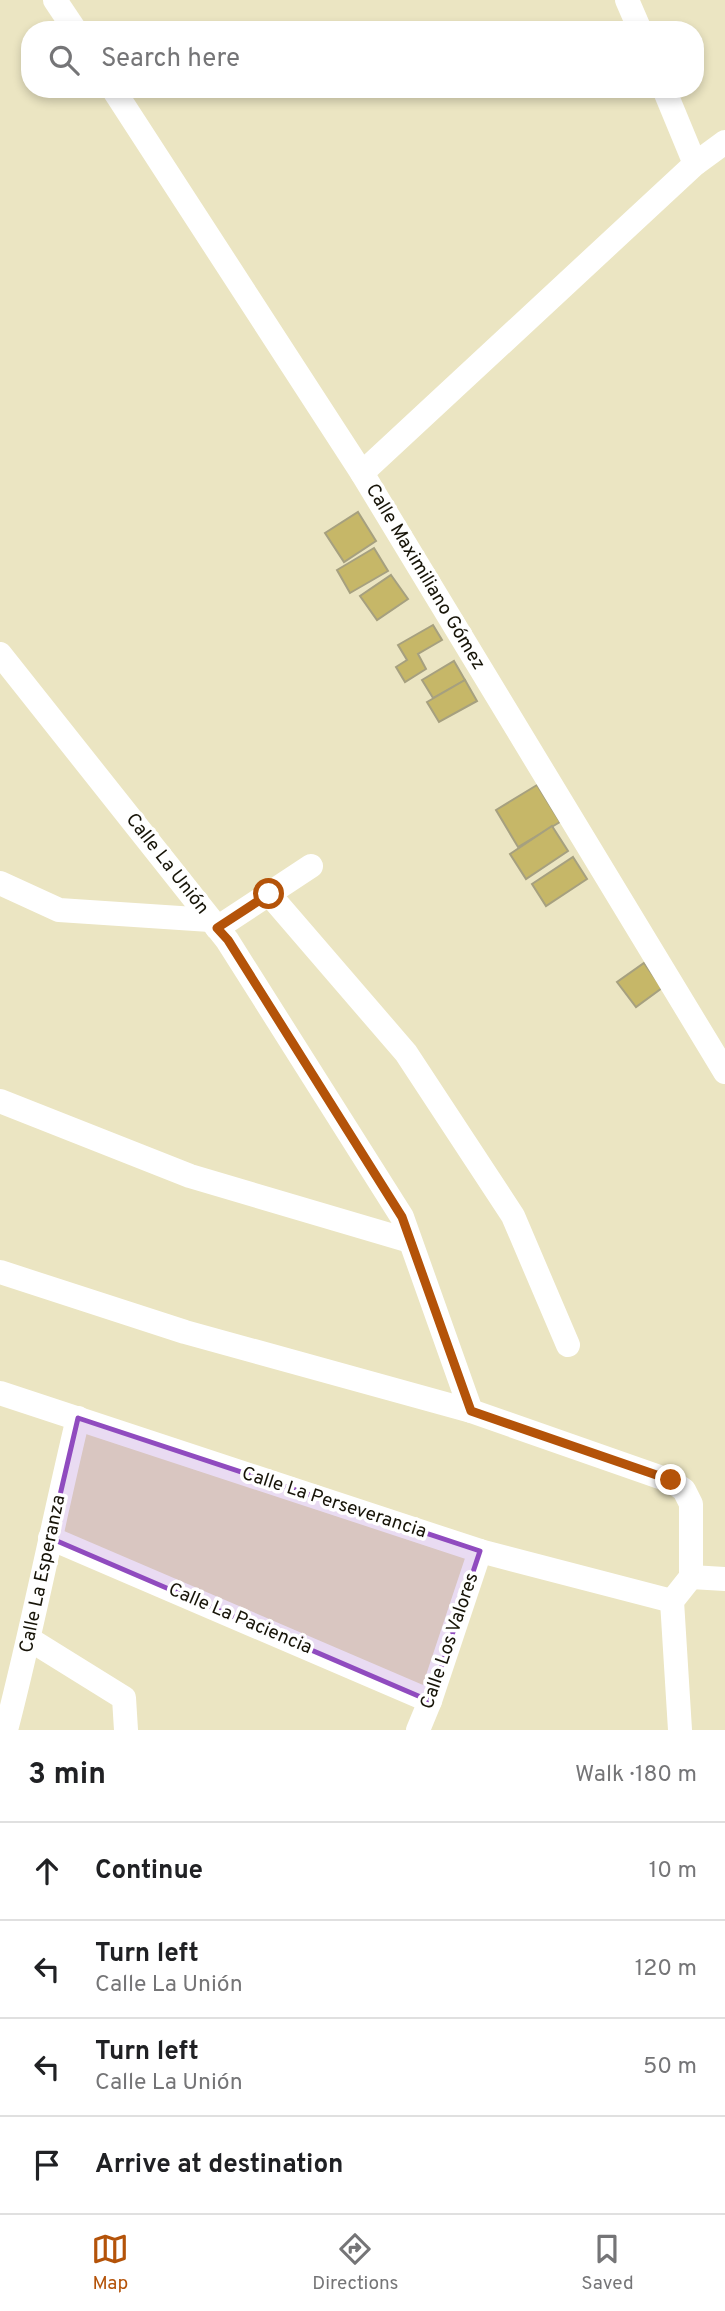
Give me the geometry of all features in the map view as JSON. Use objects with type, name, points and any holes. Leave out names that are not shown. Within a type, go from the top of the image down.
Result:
[{"type":"street","points":[[55,0],[69,21]]},
{"type":"street","points":[[627,0],[636,21]]},
{"type":"street","name":"Calle Maximiliano Gómez","points":[[119,98],[362,473],[725,1072]]},
{"type":"street","points":[[668,98],[695,164]]},
{"type":"street","points":[[362,473],[695,164],[725,142]]},
{"type":"street","name":"Calle La Unión","points":[[0,654],[228,940],[402,1217],[471,1411]]},
{"type":"street","points":[[0,883],[59,910],[214,924],[269,894],[311,866]]},
{"type":"street","points":[[269,894],[413,1065],[513,1216],[568,1345]]},
{"type":"street","points":[[0,1101],[190,1176],[410,1241]]},
{"type":"street","points":[[0,1272],[185,1332],[471,1411],[671,1480],[684,1490],[691,1504],[691,1577],[672,1601],[680,1730]]},
{"type":"street","name":"Calle La Perseverancia","points":[[0,1393],[480,1551],[672,1601]]},
{"type":"street","name":"Calle La Esperanza","points":[[6,1730],[78,1418]]},
{"type":"street","name":"Calle La Paciencia","points":[[50,1538],[430,1701]]},
{"type":"street","name":"Calle Los Valores","points":[[418,1730],[480,1551]]},
{"type":"street","points":[[691,1577],[725,1579]]},
{"type":"street","points":[[29,1639],[124,1698],[125,1730]]},
{"type":"highlighted area","points":[[78,1418],[480,1551],[430,1701],[50,1538]]},
{"type":"building","points":[[358,512],[376,541],[344,562],[325,533]]},
{"type":"building","points":[[374,548],[388,571],[350,593],[337,570]]},
{"type":"building","points":[[391,575],[408,599],[377,620],[360,596]]},
{"type":"building","points":[[433,625],[442,640],[418,654],[426,669],[405,682],[396,667],[407,660],[398,645]]},
{"type":"building","points":[[454,661],[465,680],[433,698],[422,680]]},
{"type":"building","points":[[465,680],[477,701],[439,722],[427,702]]},
{"type":"building","points":[[537,785],[560,822],[518,847],[496,810]]},
{"type":"building","points":[[552,826],[568,851],[526,879],[510,854]]},
{"type":"building","points":[[573,857],[587,879],[546,906],[532,884]]},
{"type":"building","points":[[644,963],[662,988],[636,1007],[617,982]]},
{"type":"route","points":[[269,894],[217,928],[228,940],[402,1217],[471,1411],[671,1480]]}]
